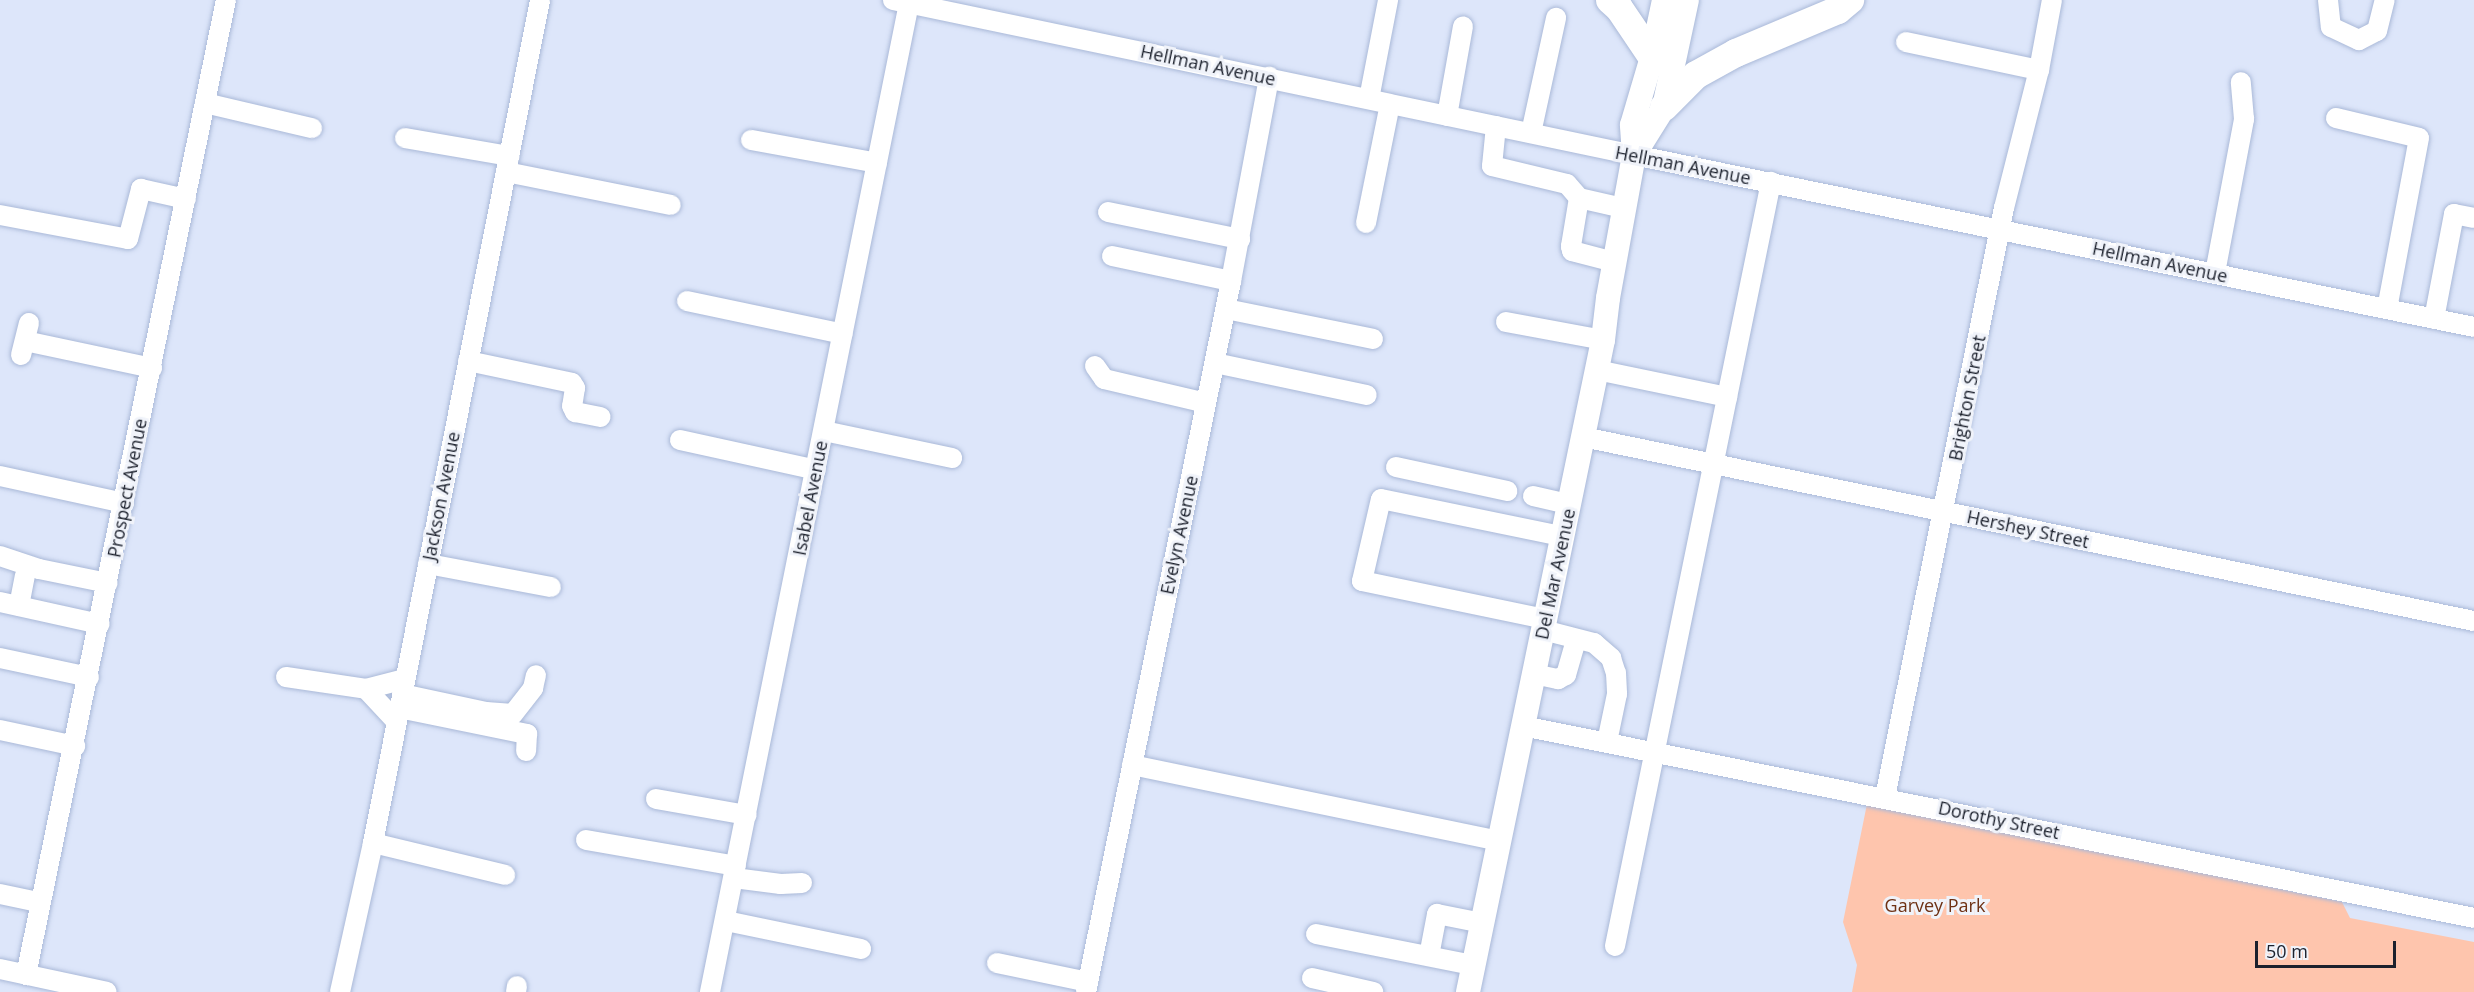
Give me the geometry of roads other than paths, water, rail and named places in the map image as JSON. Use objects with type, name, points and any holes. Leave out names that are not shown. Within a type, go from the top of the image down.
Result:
[{"type":"highway","points":[[1610,0],[1652,57]]},
{"type":"highway","points":[[1664,107],[1696,75],[1736,52],[1832,14],[1850,0]]},
{"type":"main road","name":"Del Mar Avenue","points":[[1468,992],[1603,340],[1623,208],[1634,155],[1632,125],[1652,57],[1664,0]]},
{"type":"main road","name":"Del Mar Avenue","points":[[1634,155],[1664,107],[1687,0]]},
{"type":"street","name":"Prospect Avenue","points":[[26,975],[39,902],[75,746],[226,0]]},
{"type":"street","name":"Jackson Avenue","points":[[340,992],[373,843],[540,0]]},
{"type":"street","points":[[1369,99],[1388,0]]},
{"type":"street","name":"Brighton Street","points":[[1885,797],[2000,228],[2039,70],[2052,0]]},
{"type":"street","points":[[2328,0],[2331,27],[2360,40],[2378,31],[2385,0]]},
{"type":"street","name":"Hellman Avenue","points":[[901,2],[973,8],[1390,104],[2474,327]]},
{"type":"street","name":"Isabel Avenue","points":[[710,992],[877,163],[901,2]]},
{"type":"street","points":[[1531,133],[1556,18]]},
{"type":"street","points":[[1447,116],[1463,26]]},
{"type":"street","points":[[1906,42],[2039,70]]},
{"type":"street","name":"Evelyn Avenue","points":[[1087,987],[1232,281],[1269,77]]},
{"type":"street","points":[[2215,273],[2244,119],[2241,82]]},
{"type":"street","points":[[205,103],[312,128]]},
{"type":"street","points":[[1366,223],[1390,104]]},
{"type":"street","points":[[2336,118],[2419,138],[2387,309]]},
{"type":"street","points":[[1496,126],[1492,166],[1567,184],[1579,198],[1623,208]]},
{"type":"street","points":[[405,138],[671,206]]},
{"type":"street","points":[[751,140],[877,163]]},
{"type":"street","points":[[1615,946],[1771,182]]},
{"type":"street","points":[[0,215],[128,239],[141,189],[186,200]]},
{"type":"street","points":[[1579,198],[1572,251],[1614,262]]},
{"type":"street","points":[[1108,212],[1240,239]]},
{"type":"street","points":[[2434,319],[2454,214],[2474,218]]},
{"type":"street","points":[[1112,256],[1232,281]]},
{"type":"street","points":[[687,301],[843,334]]},
{"type":"street","points":[[1226,309],[1373,339]]},
{"type":"street","points":[[1506,322],[1603,340]]},
{"type":"street","points":[[25,340],[152,368]]},
{"type":"street","points":[[468,362],[572,383],[575,388],[572,406],[575,412],[601,417]]},
{"type":"street","points":[[1215,363],[1367,395]]},
{"type":"street","points":[[1095,366],[1104,379],[1206,403]]},
{"type":"street","points":[[1597,370],[1727,397]]},
{"type":"street","points":[[824,431],[952,458]]},
{"type":"street","name":"Hershey Street","points":[[1583,437],[2474,621]]},
{"type":"street","points":[[680,440],[816,470]]},
{"type":"street","points":[[1396,467],[1507,491]]},
{"type":"street","points":[[0,477],[124,503]]},
{"type":"street","points":[[1533,496],[1569,504]]},
{"type":"street","points":[[1562,537],[1380,499],[1362,581],[1544,624],[1602,648],[1611,658],[1616,672],[1617,694],[1607,742]]},
{"type":"street","points":[[0,556],[39,569],[108,583]]},
{"type":"street","points":[[428,564],[551,587]]},
{"type":"street","points":[[25,576],[9,604],[100,624]]},
{"type":"street","points":[[1534,674],[1558,679],[1566,675],[1576,639]]},
{"type":"street","points":[[0,658],[89,677]]},
{"type":"street","points":[[366,689],[401,701],[513,714],[533,688],[536,675]]},
{"type":"street","points":[[286,677],[366,689],[401,701],[527,734],[526,751]]},
{"type":"street","name":"Dorothy Street","points":[[1523,726],[1885,797],[2474,918]]},
{"type":"street","points":[[0,730],[75,746]]},
{"type":"street","points":[[1132,765],[1499,842]]},
{"type":"street","points":[[656,799],[747,815]]},
{"type":"street","points":[[586,840],[781,884],[802,883]]},
{"type":"street","points":[[373,843],[505,875]]},
{"type":"street","points":[[0,894],[39,902]]},
{"type":"street","points":[[1429,956],[1437,914],[1482,923]]},
{"type":"street","points":[[726,921],[861,949]]},
{"type":"street","points":[[1316,934],[1473,965]]},
{"type":"street","points":[[997,963],[1087,987]]},
{"type":"street","points":[[0,969],[107,992]]},
{"type":"street","points":[[1312,978],[1373,992]]},
{"type":"park label","name":"Garvey Park","points":[[1935,905]]}]
